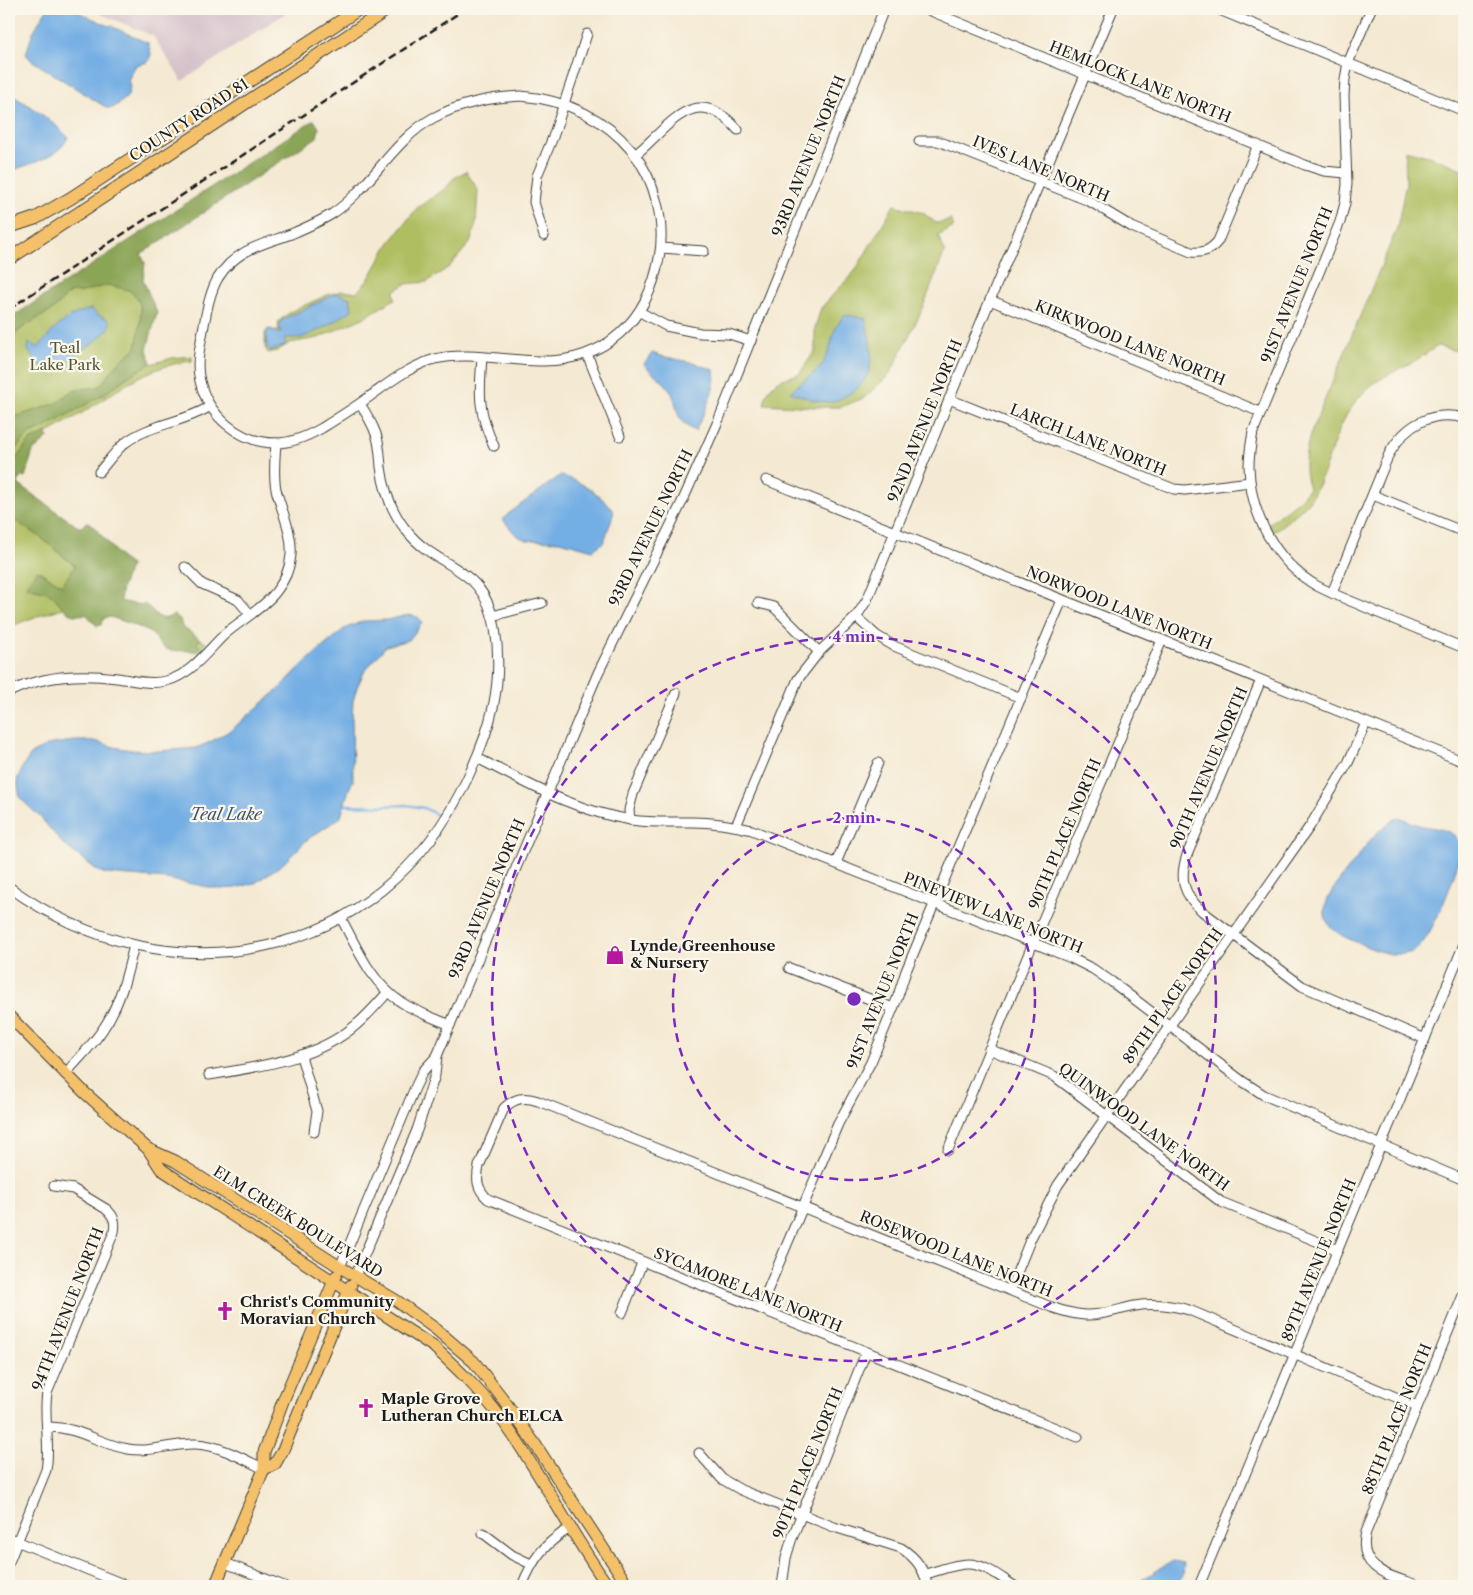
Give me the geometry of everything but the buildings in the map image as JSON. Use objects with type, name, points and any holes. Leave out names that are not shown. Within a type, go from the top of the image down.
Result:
[{"type":"highway","name":"COUNTY ROAD 81","points":[[9,227],[36,218],[71,198],[359,9]]},
{"type":"highway","name":"COUNTY ROAD 81","points":[[9,258],[388,9]]},
{"type":"main road","name":"ELM CREEK BOULEVARD","points":[[9,1016],[65,1074],[148,1149],[161,1169],[434,1347],[461,1372],[508,1427],[608,1586]]},
{"type":"main road","name":"ELM CREEK BOULEVARD","points":[[148,1149],[175,1161],[340,1267],[397,1301],[437,1330],[474,1362],[504,1398],[628,1586]]},
{"type":"main road","name":"93RD AVENUE NORTH","points":[[215,1586],[264,1469],[264,1452],[340,1267]]},
{"type":"main road","name":"93RD AVENUE NORTH","points":[[264,1469],[275,1464],[283,1450],[355,1276]]},
{"type":"street","name":"93RD AVENUE NORTH","points":[[355,1276],[417,1130],[435,1075],[437,1056],[602,665],[707,448],[884,9]]},
{"type":"street","name":"HEMLOCK LANE NORTH","points":[[926,9],[1316,168],[1346,173]]},
{"type":"street","name":"92ND AVENUE NORTH","points":[[736,826],[798,679],[819,652],[856,617],[867,600],[949,398],[1113,9]]},
{"type":"street","points":[[1217,9],[1464,111]]},
{"type":"street","name":"91ST AVENUE NORTH","points":[[1371,9],[1348,63],[1344,96],[1345,203],[1340,222],[1260,412],[1252,440],[1249,464],[1250,482],[1262,525],[1275,547],[1287,562],[1303,576],[1332,593],[1464,648]]},
{"type":"street","points":[[544,236],[534,202],[534,189],[537,176],[565,104],[587,34]]},
{"type":"street","points":[[521,96],[565,104],[589,115],[604,125],[636,155],[650,184],[659,210],[661,248],[657,270],[640,312],[619,335],[587,354],[549,361],[451,357],[435,359],[404,372],[360,404],[308,436],[293,441],[276,443],[255,440],[241,434],[222,420],[210,406],[202,390],[198,370],[200,345],[208,306],[219,278],[228,266],[251,248],[290,234],[332,214],[351,199],[412,133],[432,119],[452,109],[474,102],[521,96]]},
{"type":"street","points":[[636,155],[650,144],[681,113],[692,109],[714,110],[728,119],[738,130]]},
{"type":"street","name":"IVES LANE NORTH","points":[[919,141],[938,141],[1040,181],[1089,201],[1132,227],[1191,252],[1209,250],[1218,241],[1258,145]]},
{"type":"street","points":[[661,248],[704,251]]},
{"type":"street","name":"KIRKWOOD LANE NORTH","points":[[990,300],[1260,412]]},
{"type":"street","points":[[640,312],[666,326],[700,333],[729,334],[751,341]]},
{"type":"street","points":[[587,354],[620,436]]},
{"type":"street","points":[[482,358],[480,404],[483,421],[494,446]]},
{"type":"street","name":"LARCH LANE NORTH","points":[[949,398],[1174,489],[1185,490],[1250,482]]},
{"type":"street","points":[[9,886],[29,901],[89,932],[134,945],[197,952],[229,951],[260,947],[291,939],[341,918],[382,890],[418,857],[447,817],[477,758],[489,726],[497,688],[498,658],[492,616],[485,598],[477,585],[466,574],[421,545],[408,533],[397,518],[389,502],[384,485],[376,432],[360,404]]},
{"type":"street","points":[[99,472],[124,443],[138,435],[185,418],[210,406]]},
{"type":"street","points":[[1332,593],[1389,454],[1396,442],[1404,432],[1427,418],[1454,416],[1464,418]]},
{"type":"street","points":[[9,692],[50,678],[74,675],[98,675],[153,682],[166,681],[187,671],[225,635],[275,594],[283,582],[291,555],[291,541],[276,486],[276,443]]},
{"type":"street","name":"NORWOOD LANE NORTH","points":[[766,480],[1462,761]]},
{"type":"street","points":[[1373,495],[1464,532]]},
{"type":"street","points":[[185,567],[202,584],[238,600],[250,614]]},
{"type":"street","name":"91ST AVENUE NORTH","points":[[760,1308],[845,1109],[871,1062],[906,970],[1062,600]]},
{"type":"street","points":[[492,616],[542,603]]},
{"type":"street","points":[[758,603],[774,607],[819,652]]},
{"type":"street","points":[[856,617],[877,636],[894,646],[1021,698]]},
{"type":"street","name":"90TH PLACE NORTH","points":[[948,1150],[1033,943],[1162,640]]},
{"type":"street","name":"90TH AVENUE NORTH","points":[[1261,680],[1184,866],[1183,877],[1188,896],[1202,911],[1302,986],[1425,1039]]},
{"type":"street","points":[[630,820],[629,810],[633,794],[676,693]]},
{"type":"street","name":"89TH PLACE NORTH","points":[[1010,1290],[1031,1238],[1050,1198],[1065,1173],[1310,826],[1348,763],[1366,722]]},
{"type":"street","name":"PINEVIEW LANE NORTH","points":[[477,758],[547,794],[582,808],[630,820],[736,826],[772,838],[1071,958],[1093,969],[1242,1081],[1264,1095],[1382,1143],[1464,1180]]},
{"type":"street","points":[[836,863],[878,763]]},
{"type":"street","points":[[341,918],[376,981],[408,1006],[450,1025]]},
{"type":"street","name":"89TH AVENUE NORTH","points":[[1199,1586],[1464,944]]},
{"type":"street","points":[[65,1074],[103,1030],[113,1012],[121,994],[134,945]]},
{"type":"street","points":[[789,968],[893,1008]]},
{"type":"street","points":[[209,1075],[301,1056],[335,1041],[355,1026],[388,992]]},
{"type":"street","name":"QUINWOOD LANE NORTH","points":[[990,1049],[1054,1076],[1221,1202],[1338,1250]]},
{"type":"street","points":[[301,1056],[317,1111],[314,1132]]},
{"type":"street","name":"93RD AVENUE NORTH","points":[[340,1267],[414,1090],[423,1071],[437,1056]]},
{"type":"street","name":"ROSEWOOD LANE NORTH","points":[[498,1121],[504,1108],[512,1102],[522,1098],[531,1098],[1051,1307],[1086,1315],[1103,1314],[1146,1305],[1180,1307],[1417,1406]]},
{"type":"street","name":"SYCAMORE LANE NORTH","points":[[498,1121],[477,1175],[478,1185],[482,1193],[495,1203],[1078,1437]]},
{"type":"street","name":"94TH AVENUE NORTH","points":[[9,1562],[13,1540],[46,1470],[48,1456],[45,1412],[47,1393],[114,1232],[115,1225],[111,1214],[106,1209],[73,1188],[54,1186]]},
{"type":"street","points":[[622,1313],[642,1262]]},
{"type":"street","name":"88TH PLACE NORTH","points":[[1420,1586],[1375,1568],[1366,1556],[1364,1549],[1366,1532],[1464,1293]]},
{"type":"street","name":"90TH PLACE NORTH","points":[[782,1586],[786,1558],[866,1352]]},
{"type":"street","points":[[47,1427],[73,1429],[131,1450],[186,1444],[208,1446],[264,1469]]},
{"type":"street","points":[[699,1453],[730,1484],[834,1527],[900,1548],[914,1558],[925,1574],[927,1586]]},
{"type":"street","points":[[522,1586],[531,1564],[546,1545],[570,1528]]},
{"type":"street","points":[[484,1533],[512,1555],[531,1564]]},
{"type":"street","points":[[13,1540],[128,1586]]},
{"type":"street","points":[[225,1563],[284,1586]]},
{"type":"street","points":[[925,1574],[968,1564],[990,1571],[1014,1586]]},
{"type":"shaded area","points":[[89,9],[292,9],[182,81],[153,36]]},
{"type":"green space","points":[[314,120],[319,128],[317,137],[141,254],[145,263],[143,280],[157,313],[147,349],[151,363],[103,395],[28,435],[9,456],[9,419],[57,403],[70,392],[99,387],[120,361],[136,348],[141,309],[135,295],[129,290],[108,285],[79,293],[72,292],[54,309],[15,334],[9,356],[9,319]]},
{"type":"green space","points":[[1405,150],[1435,158],[1464,170],[1464,353],[1438,346],[1379,380],[1366,390],[1347,415],[1310,500],[1298,513],[1272,533],[1268,524],[1301,498],[1309,488],[1305,462],[1310,435],[1397,228],[1406,183]]},
{"type":"green space","points":[[466,171],[478,190],[476,224],[470,243],[449,267],[427,282],[406,284],[394,291],[395,299],[363,318],[318,338],[290,343],[277,351],[268,353],[265,348],[265,333],[268,329],[279,331],[278,322],[290,312],[327,295],[342,291],[357,292],[368,280],[388,245],[417,208],[446,188],[454,178]]},
{"type":"green space","points":[[894,205],[923,213],[936,223],[951,220],[954,227],[938,236],[945,251],[921,312],[890,374],[864,398],[841,407],[764,404],[772,386],[780,380],[799,374],[815,351],[815,328],[821,308],[855,271]]},
{"type":"green space","name":"Teal Lake Park","points":[[128,249],[156,313],[146,348],[151,364],[172,358],[192,356],[192,361],[159,368],[145,374],[24,448],[13,484],[119,601],[187,632],[206,643],[199,650],[78,603],[9,627],[9,327]]},
{"type":"green space","points":[[47,433],[48,438],[33,451],[25,477],[20,477],[18,484],[78,527],[82,527],[86,522],[90,523],[121,558],[131,565],[122,587],[120,601],[146,605],[161,618],[173,615],[180,619],[182,627],[200,639],[196,644],[202,648],[198,652],[175,651],[164,648],[146,630],[110,617],[104,618],[101,625],[97,626],[86,614],[68,613],[50,594],[27,587],[37,570],[62,585],[75,566],[39,536],[9,517],[9,468],[30,441]]},
{"type":"water","points":[[47,9],[72,9],[109,26],[112,25],[148,43],[151,54],[148,62],[136,65],[128,80],[130,90],[127,97],[113,108],[107,108],[31,60],[26,54],[33,32]]},
{"type":"water","points":[[9,94],[40,113],[68,137],[58,150],[50,155],[9,172]]},
{"type":"water","points":[[337,293],[350,298],[352,310],[309,335],[301,338],[284,339],[286,345],[271,351],[267,348],[266,334],[270,329],[279,334],[281,331],[279,326],[282,320]]},
{"type":"water","points":[[92,309],[96,314],[108,319],[110,323],[108,330],[73,358],[64,362],[39,366],[28,350],[29,343],[38,348],[61,323],[83,311]]},
{"type":"water","points":[[844,315],[865,318],[870,340],[871,360],[865,379],[859,387],[833,402],[815,400],[790,392],[821,367],[829,351],[835,329]]},
{"type":"water","points":[[652,353],[695,363],[714,370],[715,376],[712,392],[695,431],[682,421],[674,398],[667,386],[644,364]]},
{"type":"water","points":[[561,475],[590,489],[614,512],[604,542],[593,550],[560,541],[526,540],[517,536],[503,520],[508,514]]},
{"type":"water","name":"Teal Lake","points":[[408,615],[418,617],[423,622],[409,640],[386,646],[364,672],[357,687],[353,701],[352,718],[353,781],[341,817],[308,839],[283,864],[255,883],[235,888],[219,889],[166,879],[106,874],[98,871],[63,844],[41,818],[20,798],[17,780],[23,766],[32,753],[51,744],[95,741],[132,750],[157,751],[196,748],[231,730],[344,629],[363,621],[387,620]]},
{"type":"water","points":[[1399,817],[1421,826],[1449,832],[1458,840],[1460,848],[1458,862],[1446,897],[1422,944],[1416,950],[1408,953],[1392,954],[1376,950],[1338,933],[1329,924],[1325,915],[1330,894],[1337,884],[1374,836],[1391,821]]},
{"type":"water","points":[[1173,1561],[1184,1563],[1183,1575],[1175,1586],[1134,1586],[1138,1582]]},
{"type":"waterway","points":[[346,805],[406,805],[424,808],[441,817]]},
{"type":"railway","points":[[9,309],[465,9]]},
{"type":"place","name":"Lynde Greenhouse & Nursery","points":[[615,955]]},
{"type":"place","name":"Christ's Community Moravian Church","points":[[225,1311]]},
{"type":"place","name":"Maple Grove Lutheran Church ELCA","points":[[366,1408]]}]
